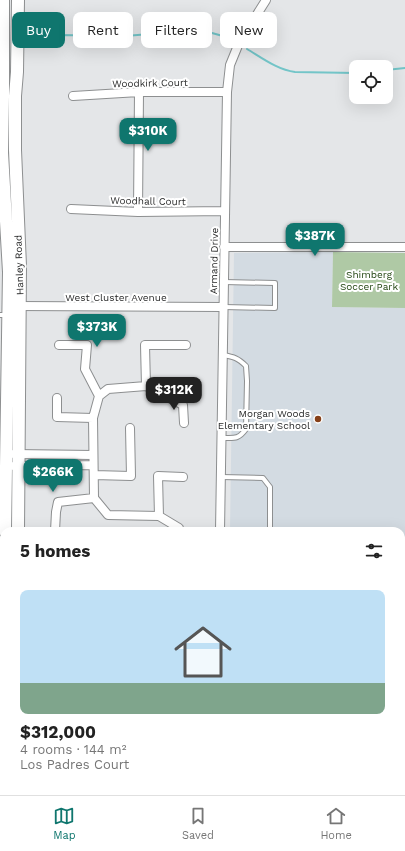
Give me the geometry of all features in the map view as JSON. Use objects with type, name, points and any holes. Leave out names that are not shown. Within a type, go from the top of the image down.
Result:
[{"type":"main road","name":"Hanley Road","points":[[3,0],[6,96],[2,153],[7,207],[7,266],[13,460],[5,527]]},
{"type":"main road","name":"Hanley Road","points":[[6,96],[17,72],[18,0]]},
{"type":"main road","name":"Hanley Road","points":[[7,207],[20,266],[9,311],[4,352],[18,527]]},
{"type":"street","name":"Armand Drive","points":[[220,527],[227,92],[230,65],[239,43],[266,0]]},
{"type":"street","name":"Woodkirk Court","points":[[73,96],[139,92],[227,92]]},
{"type":"street","points":[[138,212],[139,92]]},
{"type":"street","name":"Woodhall Court","points":[[71,209],[138,212],[225,211]]},
{"type":"street","points":[[224,247],[405,247]]},
{"type":"street","name":"West Cluster Avenue","points":[[9,311],[224,308]]},
{"type":"street","points":[[59,345],[87,345],[85,369],[99,396]]},
{"type":"street","points":[[146,386],[145,345],[186,345]]},
{"type":"street","points":[[175,527],[159,516],[108,515],[94,498],[93,418],[99,396],[108,389],[146,386],[184,405],[184,423]]},
{"type":"street","points":[[57,398],[57,417],[93,418]]},
{"type":"street","points":[[13,460],[94,469],[131,476],[130,428]]},
{"type":"street","points":[[13,460],[93,455]]},
{"type":"street","points":[[159,516],[158,476],[183,477]]},
{"type":"street","points":[[55,527],[58,502],[94,498]]},
{"type":"lane","points":[[224,282],[275,282],[274,308],[224,308]]},
{"type":"lane","points":[[222,438],[236,438],[242,435],[246,429],[247,381],[246,366],[236,357],[223,355]]},
{"type":"lane","points":[[220,477],[263,478],[270,487],[270,527]]},
{"type":"shaded area","name":"Morgan Woods Elementary School","points":[[333,252],[332,307],[405,308],[405,527],[230,527],[234,253]]},
{"type":"green space","name":"Shimberg Soccer Park","points":[[333,252],[405,253],[405,308],[332,307]]},
{"type":"waterway","points":[[65,35],[125,36],[175,32],[212,33],[220,35]]},
{"type":"waterway","points":[[247,49],[270,63],[289,71],[349,73]]},
{"type":"waterway","points":[[393,69],[405,68]]},
{"type":"place","name":"Morgan Woods Elementary School","points":[[318,419]]}]
